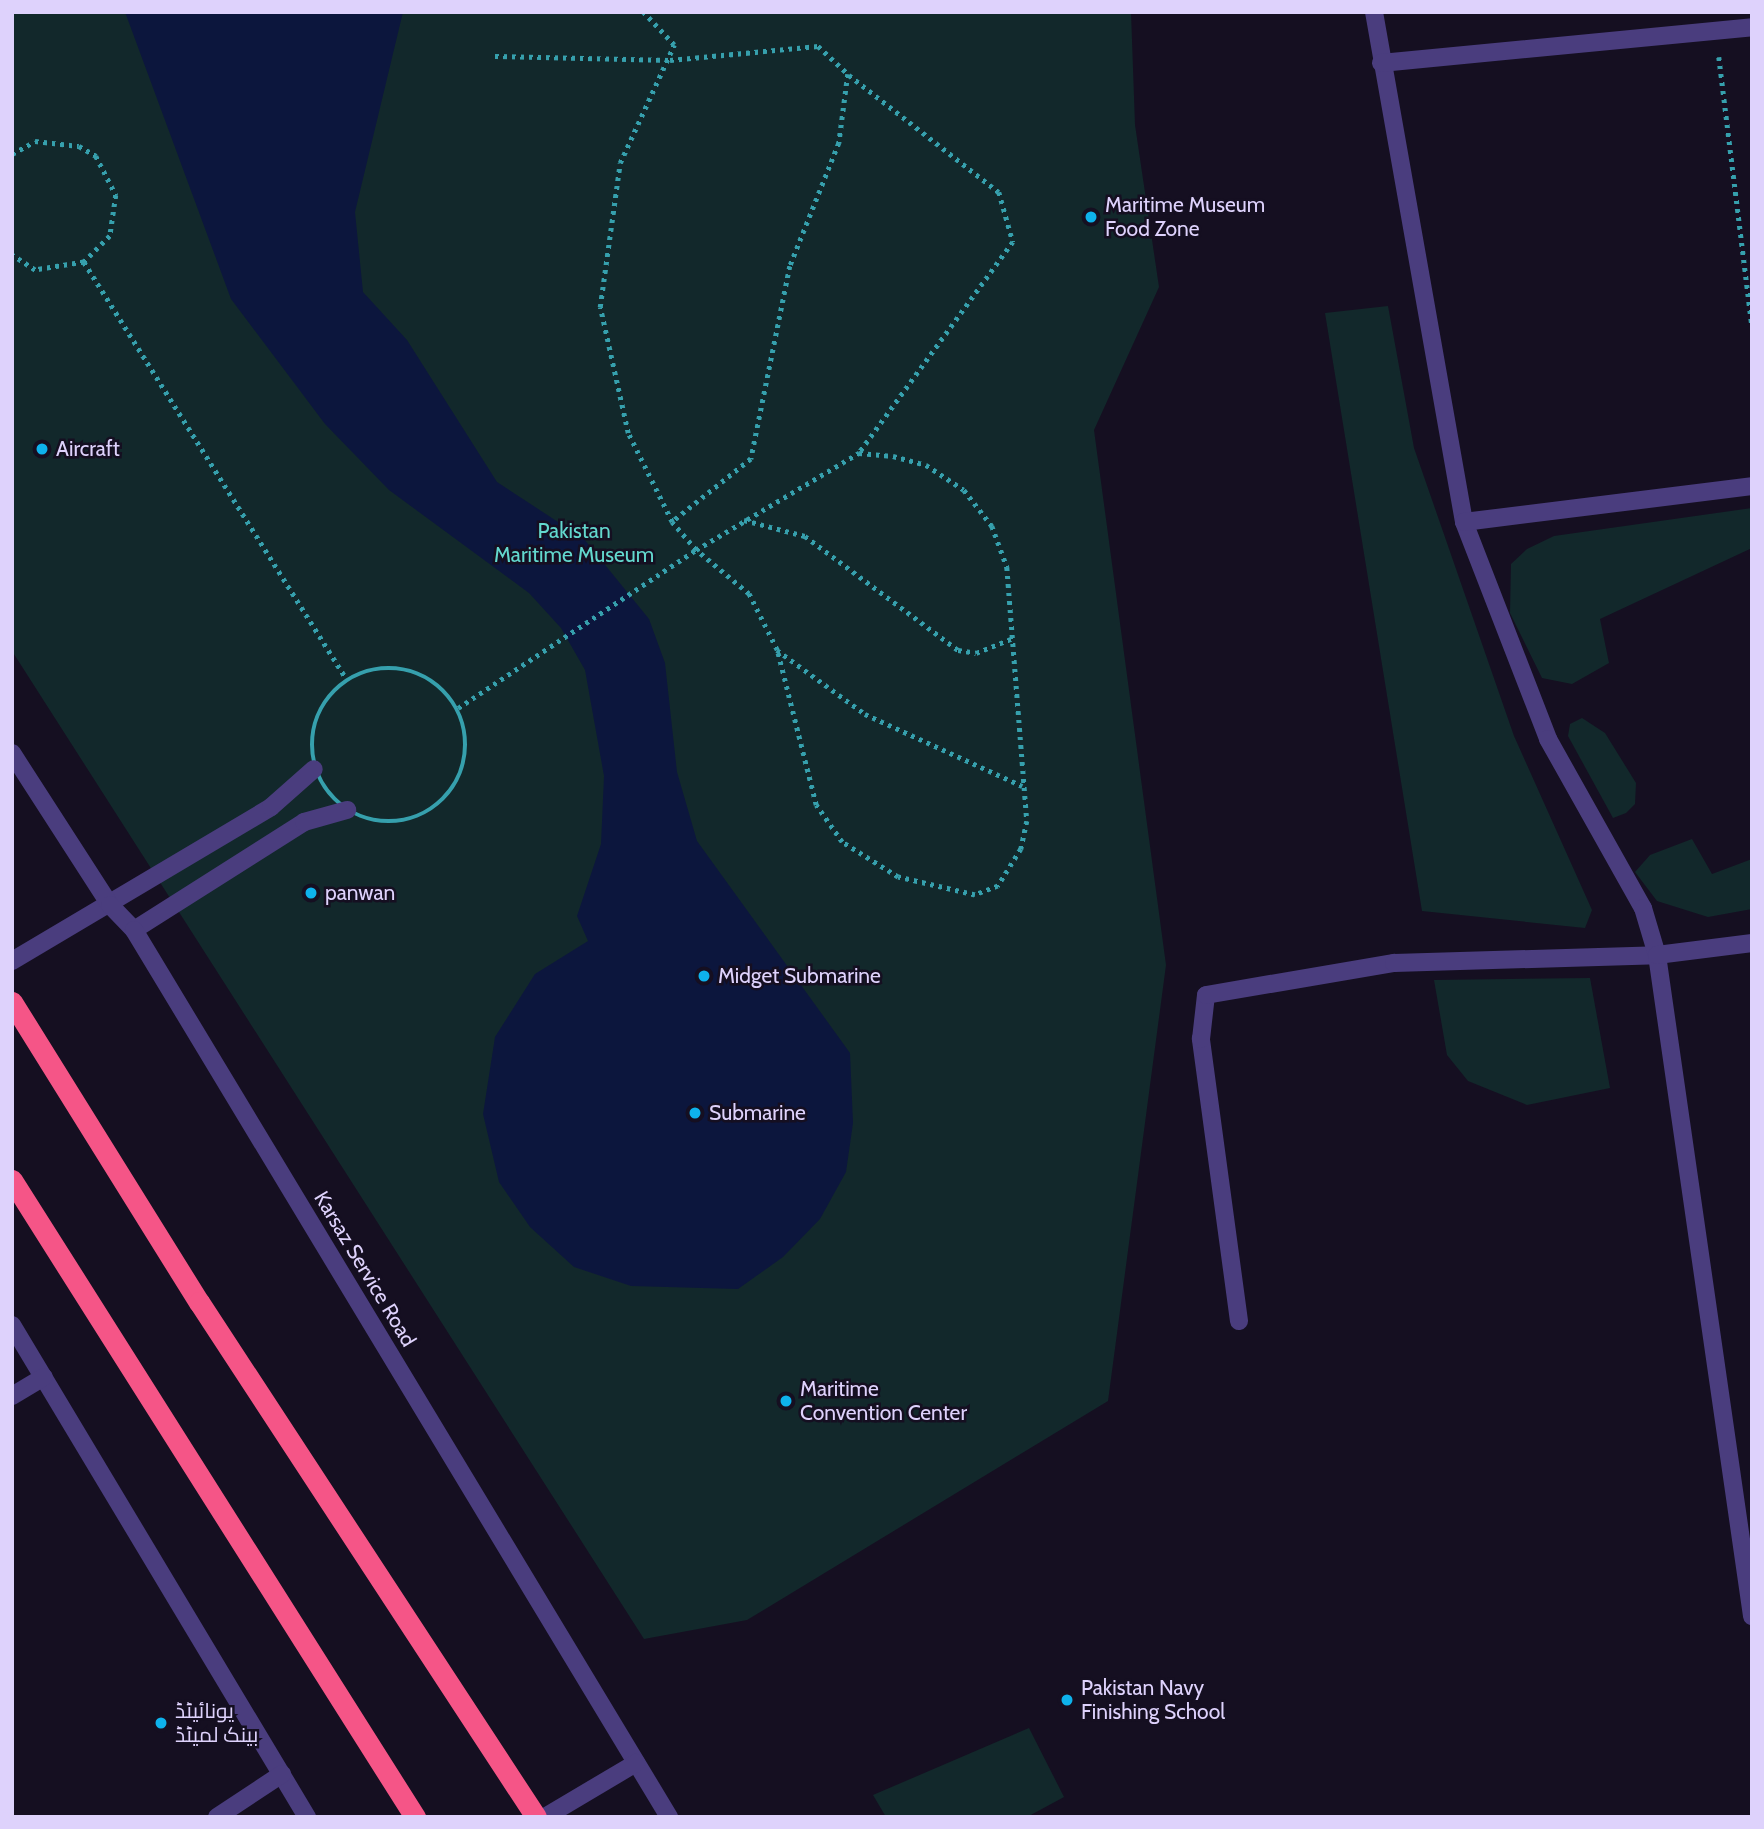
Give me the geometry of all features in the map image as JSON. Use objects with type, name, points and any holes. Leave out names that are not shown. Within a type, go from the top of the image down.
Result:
[{"type":"highway","points":[[12,1002],[199,1302],[536,1817]]},
{"type":"highway","points":[[12,1180],[415,1817]]},
{"type":"street","points":[[1374,12],[1464,522],[1548,739],[1643,908],[1657,955],[1752,1616]]},
{"type":"street","points":[[1381,63],[1752,27]]},
{"type":"street","points":[[1464,522],[1752,486]]},
{"type":"street","name":"Karsaz Service Road","points":[[12,753],[110,905],[134,930],[668,1817]]},
{"type":"street","points":[[12,961],[271,807],[314,769]]},
{"type":"street","points":[[134,930],[304,822],[347,810]]},
{"type":"street","points":[[1239,1321],[1201,1039],[1206,995],[1394,963],[1657,955],[1752,943]]},
{"type":"street","points":[[12,1325],[307,1817]]},
{"type":"street","points":[[12,1396],[44,1377]]},
{"type":"street","points":[[545,1817],[636,1763]]},
{"type":"street","points":[[217,1817],[282,1774]]},
{"type":"path","points":[[643,12],[674,45],[670,60],[638,114],[620,163],[600,307],[628,433],[672,522],[696,551],[750,594],[777,650],[817,805],[842,842],[867,862],[942,891],[975,895],[998,886],[1021,849],[1022,786],[1007,567],[992,526],[964,490],[926,465],[859,453]]},
{"type":"path","points":[[1716,32],[1752,327]]},
{"type":"path","points":[[458,708],[744,520],[859,453],[1013,242],[999,192],[848,74],[818,46],[670,60],[495,56]]},
{"type":"path","points":[[672,522],[751,459],[790,265],[839,143],[848,74]]},
{"type":"path","points":[[12,154],[35,141],[79,146],[110,174],[116,195],[110,236],[84,262],[35,270],[12,255]]},
{"type":"path","points":[[84,262],[347,679]]},
{"type":"path","points":[[744,520],[805,536],[958,650],[976,653],[1013,638]]},
{"type":"path","points":[[777,650],[864,714],[1022,786]]},
{"type":"path","points":[[368,669],[421,674],[458,708],[465,757],[442,802],[421,816],[395,821],[368,821],[347,810],[314,769],[314,721],[327,697],[347,679],[368,669]]},
{"type":"green space","name":"Pakistan Maritime Museum","points":[[12,12],[1131,12],[1135,125],[1159,287],[1094,430],[1166,965],[1108,1401],[747,1620],[644,1639],[12,651]]},
{"type":"green space","points":[[1388,306],[1414,448],[1514,736],[1592,910],[1585,928],[1422,911],[1325,313]]},
{"type":"green space","points":[[1752,508],[1752,548],[1600,619],[1609,663],[1572,684],[1542,678],[1510,613],[1511,564],[1527,549],[1554,536]]},
{"type":"green space","points":[[1582,718],[1605,733],[1636,783],[1635,804],[1626,813],[1613,818],[1568,736],[1570,724]]},
{"type":"green space","points":[[1692,839],[1712,874],[1752,859],[1752,909],[1708,917],[1657,901],[1635,872],[1650,855]]},
{"type":"green space","points":[[1590,978],[1610,1088],[1527,1105],[1468,1081],[1447,1055],[1434,980]]},
{"type":"green space","points":[[1029,1728],[1064,1797],[1027,1817],[886,1817],[873,1795]]},
{"type":"water","points":[[125,12],[403,12],[355,212],[363,292],[407,340],[497,482],[584,539],[649,619],[665,663],[677,772],[697,841],[850,1053],[853,1123],[846,1172],[820,1219],[783,1257],[738,1289],[631,1286],[574,1267],[530,1227],[499,1182],[483,1114],[495,1037],[535,974],[588,941],[577,916],[601,844],[604,776],[585,670],[561,628],[529,593],[389,490],[325,424],[231,299]]},
{"type":"place","name":"Maritime Museum Food Zone","points":[[1091,217]]},
{"type":"place","name":"Aircraft","points":[[42,449]]},
{"type":"place","name":"panwan","points":[[311,893]]},
{"type":"place","name":"Midget Submarine","points":[[704,976]]},
{"type":"place","name":"Submarine","points":[[695,1113]]},
{"type":"place","name":"Maritime Convention Center","points":[[786,1401]]},
{"type":"place","name":"Pakistan Navy Finishing School","points":[[1067,1700]]},
{"type":"place","name":"یونائیٹڈ بینک لمیٹڈ","points":[[161,1723]]}]
